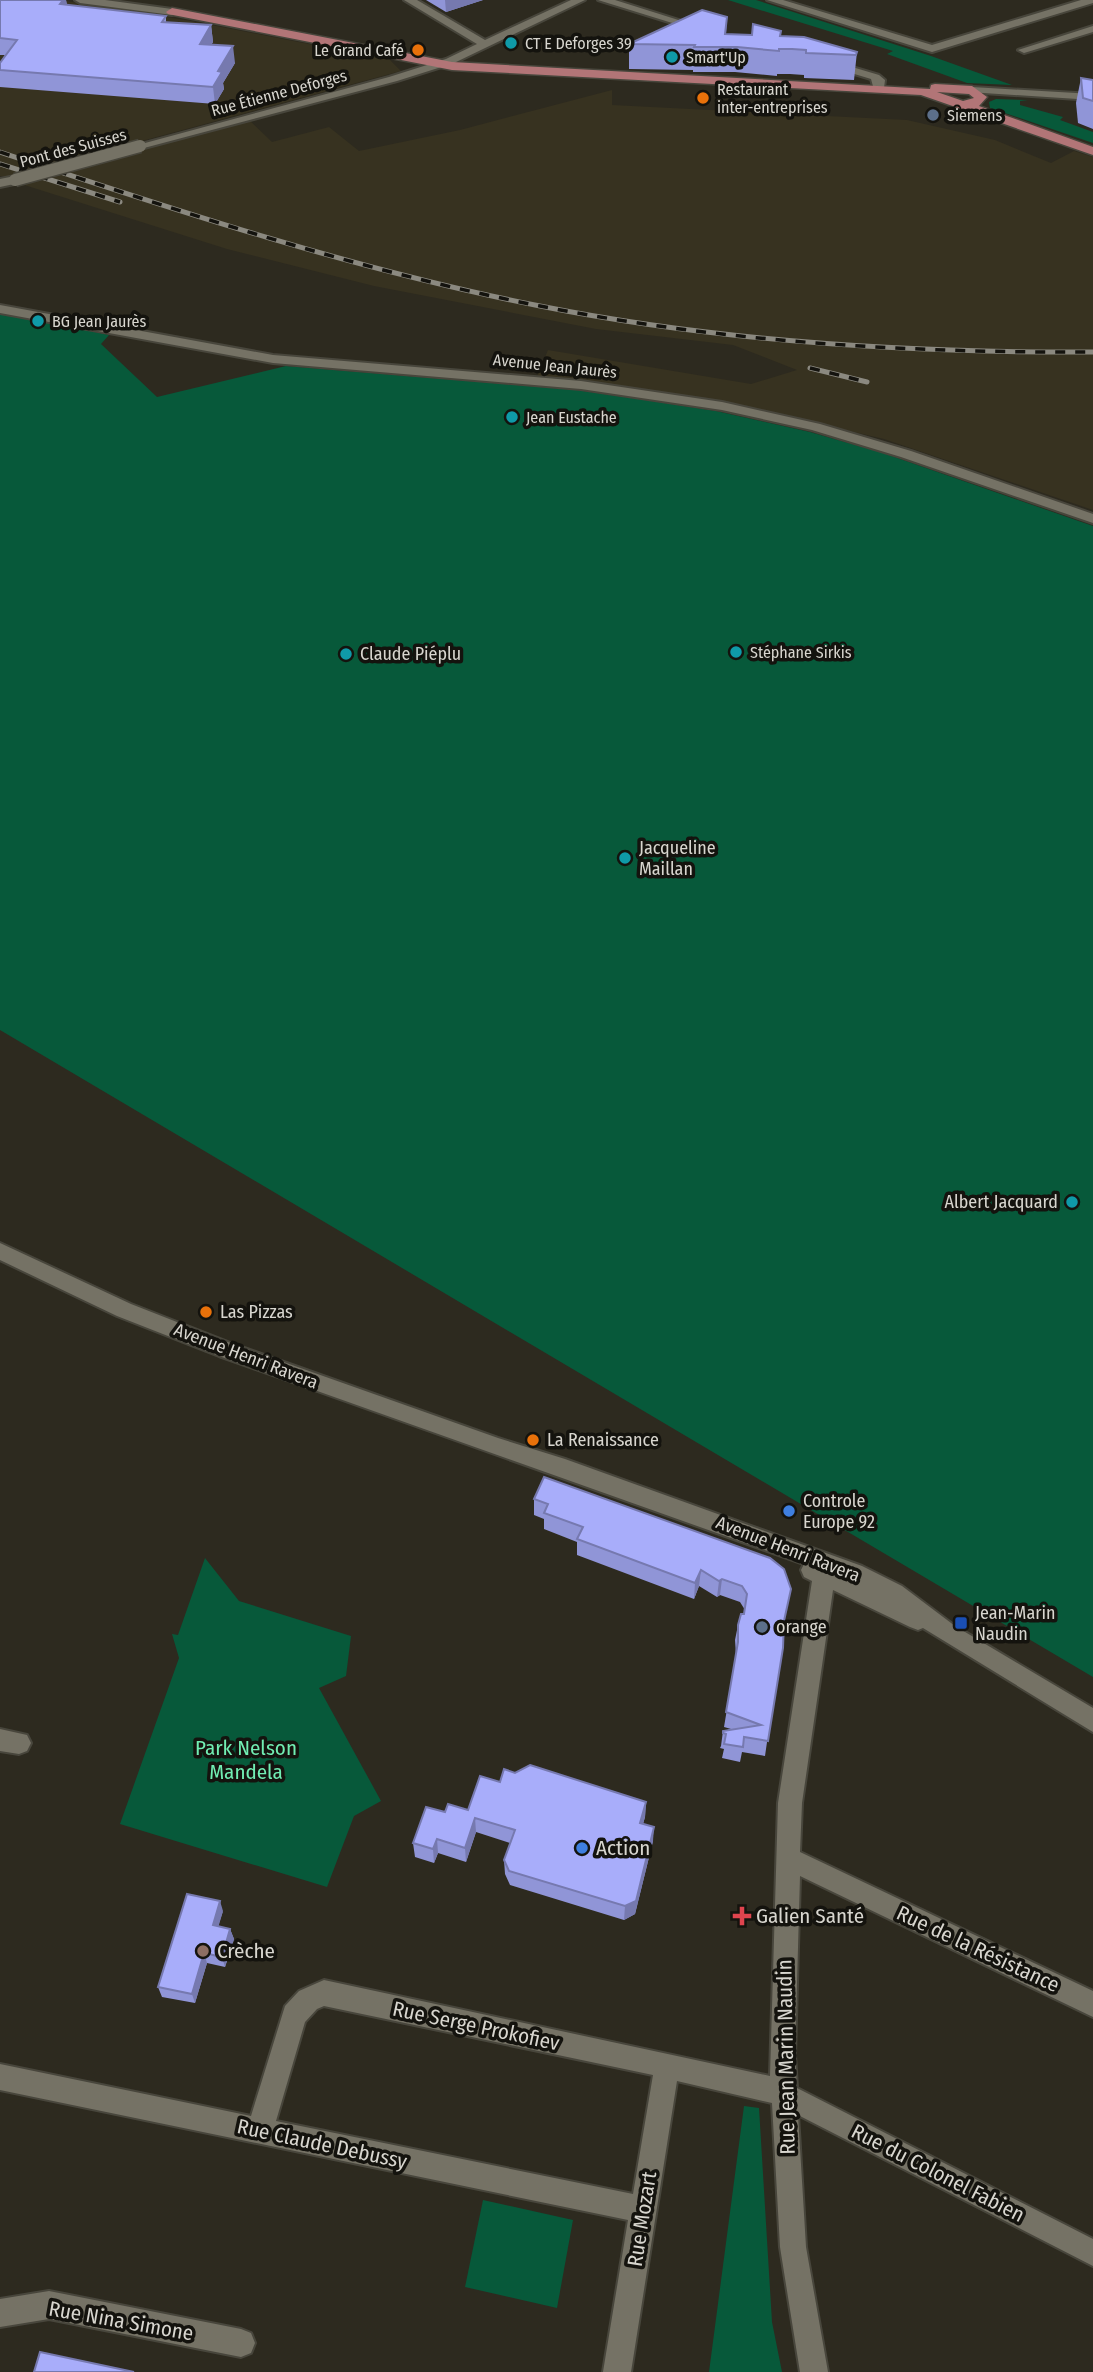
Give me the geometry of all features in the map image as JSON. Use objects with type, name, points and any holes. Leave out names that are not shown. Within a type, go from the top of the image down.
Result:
[{"type":"main road","points":[[177,8],[439,64],[804,83],[875,83],[977,97],[999,118]]},
{"type":"main road","points":[[944,93],[961,105],[1093,151]]},
{"type":"main road","points":[[961,105],[977,97]]},
{"type":"street","points":[[80,0],[177,8]]},
{"type":"street","points":[[409,0],[484,44]]},
{"type":"street","name":"Rue Étienne Deforges","points":[[140,146],[393,79],[439,64],[580,0]]},
{"type":"street","points":[[603,0],[719,34]]},
{"type":"street","points":[[772,0],[932,49],[1092,0]]},
{"type":"street","points":[[1024,50],[1093,29]]},
{"type":"street","points":[[817,60],[875,83]]},
{"type":"street","points":[[977,97],[1006,93],[1093,97]]},
{"type":"street","name":"Pont des Suisses","points":[[0,183],[140,146]]},
{"type":"street","name":"Avenue Jean Jaurès","points":[[0,309],[273,359],[581,385],[722,406],[815,427],[894,450],[1093,519]]},
{"type":"street","name":"Avenue Henri Ravera","points":[[0,1251],[124,1310],[219,1347],[854,1573],[894,1593],[947,1633]]},
{"type":"street","name":"Avenue Henri Ravera","points":[[498,1447],[625,1502],[824,1575],[947,1633],[1093,1721]]},
{"type":"street","name":"Rue Jean Marin Naudin","points":[[814,2372],[793,2247],[783,2094],[790,1803],[824,1575]]},
{"type":"street","name":"Rue de la Résistance","points":[[788,1858],[1093,2004]]},
{"type":"street","name":"Rue Serge Prokofiev","points":[[260,2131],[295,2015],[308,2000],[324,1993],[763,2086],[783,2094]]},
{"type":"street","name":"Rue Mozart","points":[[617,2372],[667,2066]]},
{"type":"street","name":"Rue Claude Debussy","points":[[0,2077],[644,2210]]},
{"type":"street","name":"Rue du Colonel Fabien","points":[[783,2094],[1093,2253]]},
{"type":"street","name":"Rue Nina Simone","points":[[0,2313],[49,2305],[241,2343]]},
{"type":"shaded area","points":[[0,0],[60,0],[191,21],[390,60],[401,71],[138,142],[157,146],[249,120],[272,142],[329,127],[359,151],[460,130],[612,90],[612,105],[907,120],[995,140],[1051,163],[1074,151],[1093,157],[1093,510],[884,439],[790,417],[662,393],[536,379],[548,350],[751,384],[797,370],[733,345],[596,329],[374,286],[227,249],[18,183],[10,176],[0,176]]},
{"type":"green space","points":[[728,0],[756,0],[1012,85],[967,83],[887,54],[893,51]]},
{"type":"green space","points":[[996,99],[1028,100],[1020,101],[1020,105],[1063,117],[1060,120],[1093,132],[1093,143],[990,108],[989,102]]},
{"type":"green space","points":[[0,312],[109,335],[101,344],[157,397],[286,366],[576,390],[716,411],[810,432],[883,453],[1093,526],[1093,1677],[0,1030]]},
{"type":"green space","name":"Park Nelson Mandela","points":[[205,1558],[239,1601],[351,1636],[346,1676],[319,1688],[381,1801],[354,1816],[327,1887],[120,1824],[179,1658],[172,1634],[178,1635]]},
{"type":"green space","points":[[744,2106],[759,2108],[772,2322],[782,2372],[709,2372]]},
{"type":"green space","points":[[483,2200],[573,2220],[557,2308],[465,2287]]},
{"type":"building","points":[[0,0],[63,0],[60,4],[166,16],[162,22],[211,25],[200,44],[233,46],[218,71],[222,72],[213,87],[0,70],[0,63],[17,40],[0,38]]},
{"type":"building","points":[[702,10],[727,17],[725,34],[752,35],[753,24],[781,31],[780,36],[804,37],[857,52],[856,55],[806,53],[806,50],[792,49],[779,51],[629,44]]},
{"type":"building","points":[[1081,78],[1093,80],[1093,101],[1083,98]]},
{"type":"building","name":"orange","points":[[544,1477],[770,1558],[784,1569],[791,1589],[784,1621],[783,1648],[768,1741],[744,1737],[743,1747],[724,1744],[726,1734],[723,1731],[761,1725],[726,1712],[738,1642],[738,1625],[741,1614],[744,1614],[747,1594],[742,1586],[722,1579],[719,1581],[701,1570],[695,1583],[577,1539],[583,1527],[544,1513],[548,1504],[534,1499]]},
{"type":"building","name":"Action","points":[[530,1765],[646,1802],[640,1823],[654,1827],[636,1901],[625,1906],[509,1871],[504,1860],[515,1830],[475,1818],[465,1848],[437,1839],[433,1849],[413,1843],[426,1807],[445,1812],[448,1804],[468,1810],[480,1776],[500,1782],[504,1769],[515,1773]]},
{"type":"building","name":"Crèche","points":[[187,1894],[220,1901],[213,1925],[230,1929],[222,1957],[204,1953],[192,1994],[158,1987]]},
{"type":"building","points":[[40,2352],[134,2372],[34,2372]]},
{"type":"railway","points":[[0,152],[268,238],[403,275],[540,306],[677,329],[815,343],[954,350],[1093,352]]},
{"type":"railway","points":[[0,164],[120,202]]},
{"type":"railway","points":[[810,368],[867,382]]},
{"type":"place","name":"CT E Deforges 39","points":[[511,43]]},
{"type":"place","name":"Le Grand Café","points":[[418,50]]},
{"type":"place","name":"Smart'Up","points":[[672,57]]},
{"type":"place","name":"Restaurant inter-entreprises","points":[[703,98]]},
{"type":"place","name":"Siemens","points":[[933,115]]},
{"type":"place","name":"BG Jean Jaurès","points":[[38,321]]},
{"type":"place","name":"Jean Eustache","points":[[512,417]]},
{"type":"place","name":"Stéphane Sirkis","points":[[736,652]]},
{"type":"place","name":"Claude Piéplu","points":[[346,654]]},
{"type":"place","name":"Jacqueline Maillan","points":[[625,858]]},
{"type":"place","name":"Albert Jacquard","points":[[1072,1202]]},
{"type":"place","name":"Las Pizzas","points":[[206,1312]]},
{"type":"place","name":"La Renaissance","points":[[533,1440]]},
{"type":"place","name":"Controle Europe 92","points":[[789,1511]]},
{"type":"place","name":"Jean-Marin Naudin","points":[[961,1623]]},
{"type":"place","name":"orange","points":[[762,1627]]},
{"type":"place","name":"Action","points":[[582,1848]]},
{"type":"place","name":"Galien Santé","points":[[742,1916]]},
{"type":"place","name":"Crèche","points":[[203,1951]]}]
